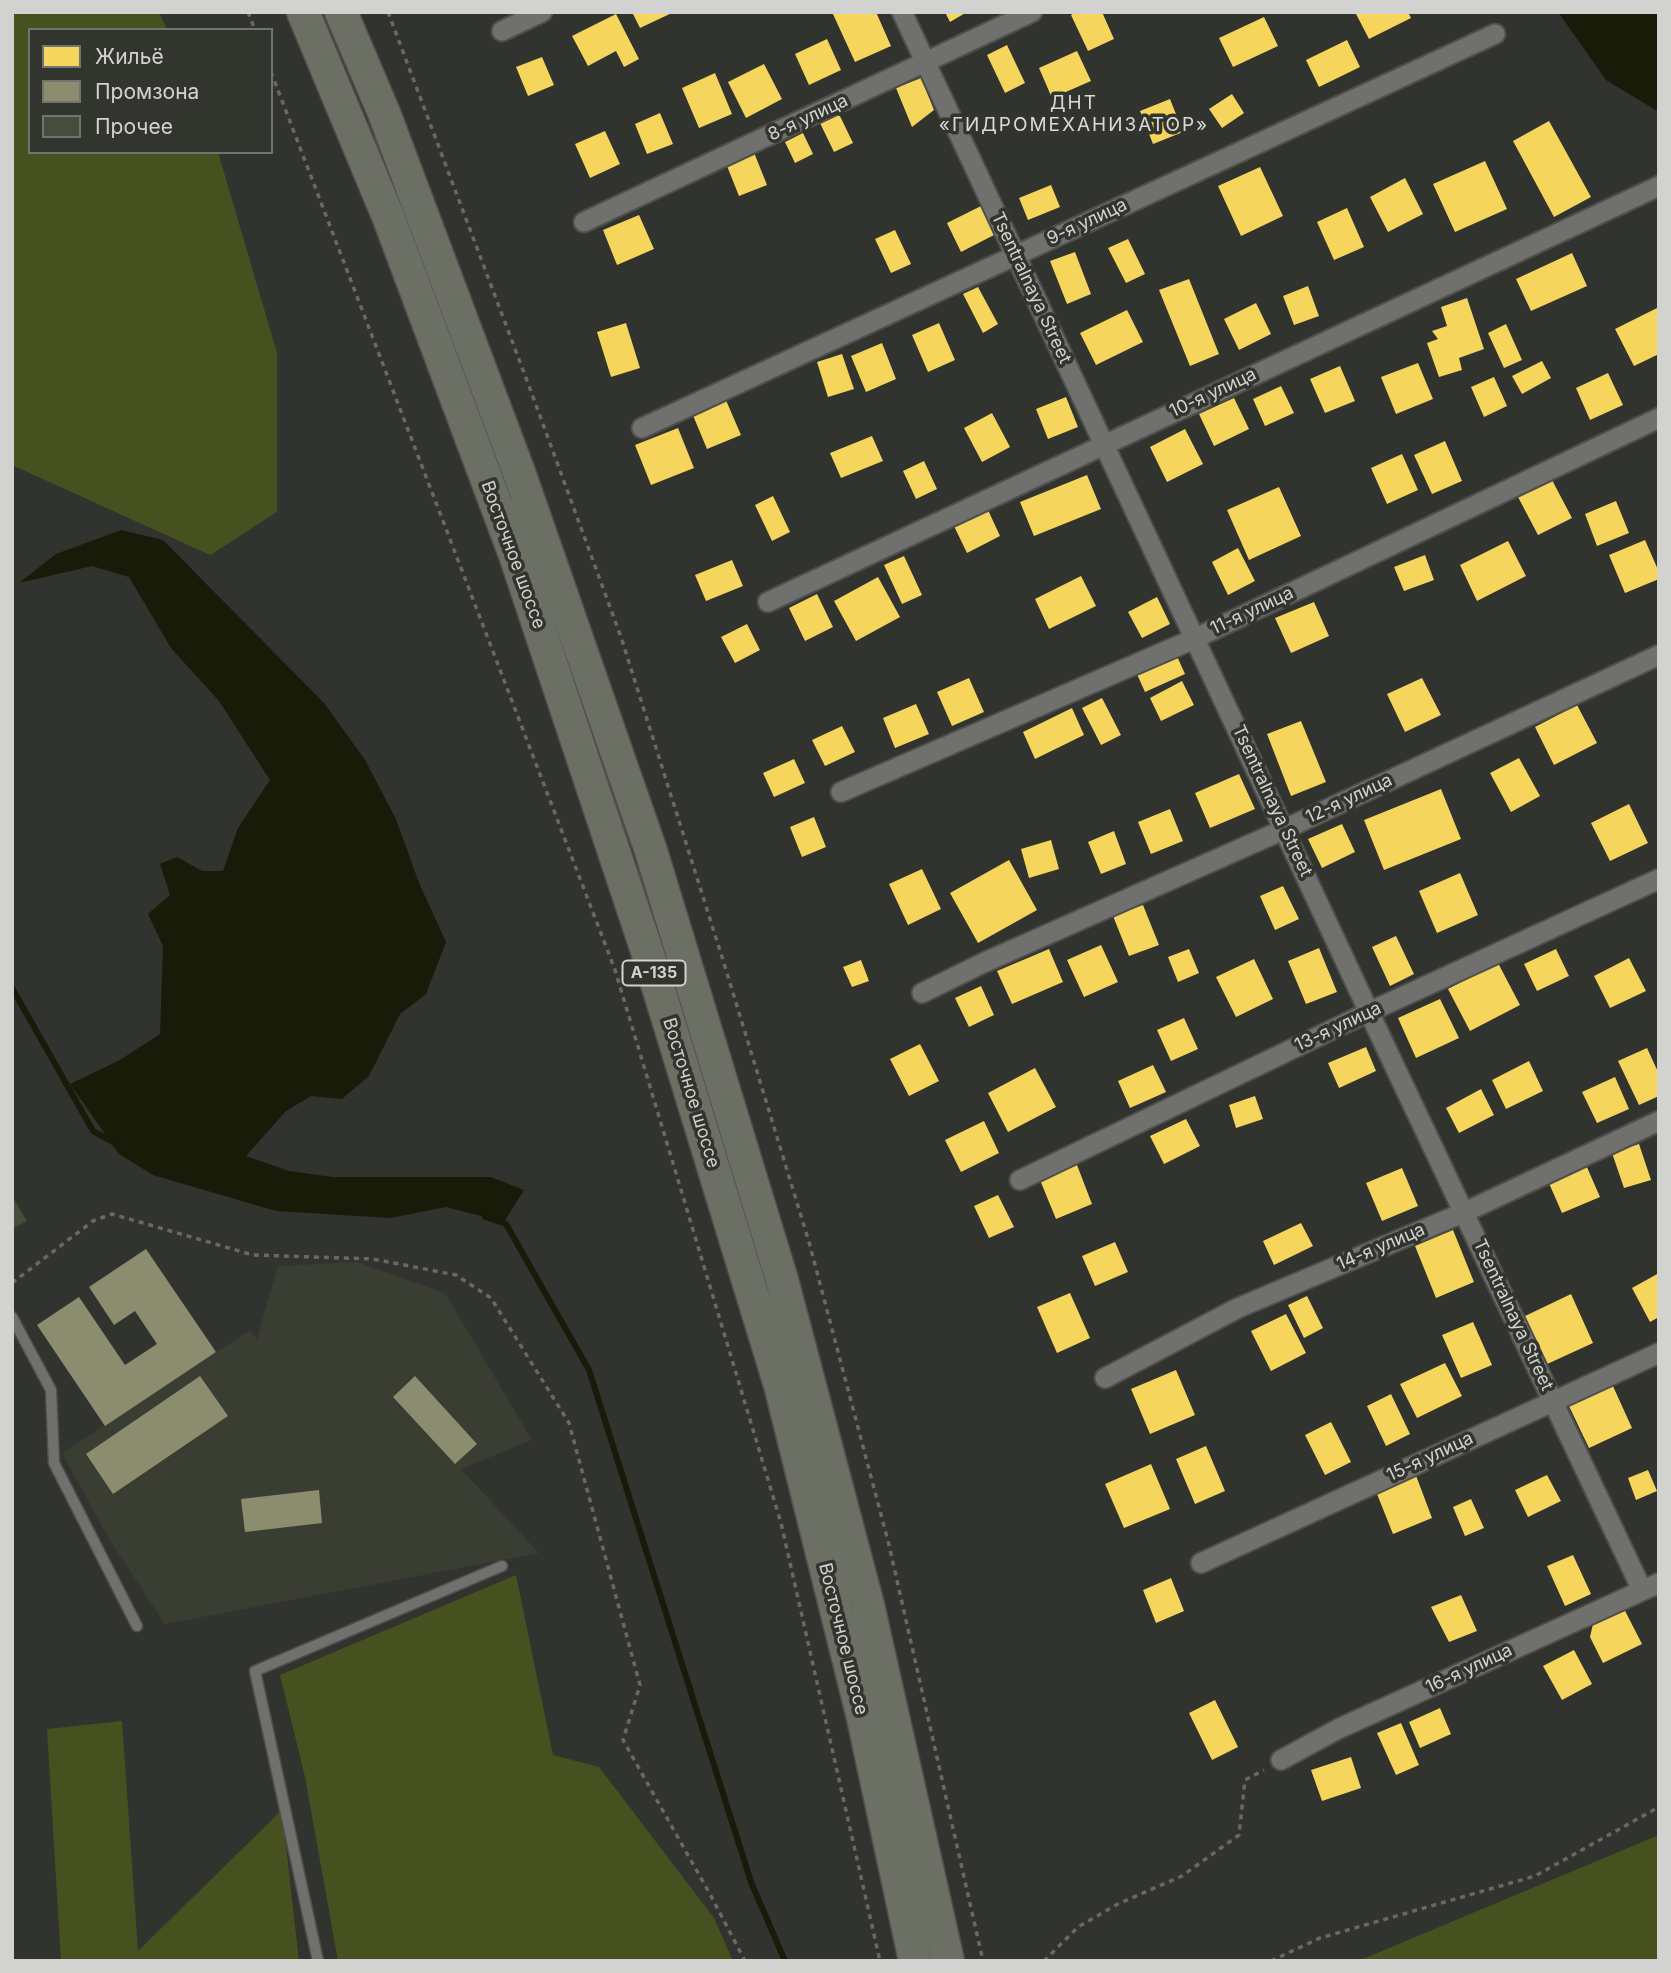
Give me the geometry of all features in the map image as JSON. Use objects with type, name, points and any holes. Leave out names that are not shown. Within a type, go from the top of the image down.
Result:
[{"type":"highway","name":"Восточное шоссе","points":[[303,12],[388,216],[510,542],[647,951],[780,1385],[863,1718],[915,1961]]},
{"type":"highway","name":"Восточное шоссе","points":[[341,12],[384,113],[520,475],[651,851],[792,1319],[868,1605],[948,1961]]},
{"type":"street","points":[[502,32],[542,12]]},
{"type":"street","name":"Tsentralnaya Street","points":[[902,12],[1553,1401],[1651,1586]]},
{"type":"street","name":"8-я улица","points":[[584,222],[1032,12]]},
{"type":"street","name":"9-я улица","points":[[642,428],[1494,34]]},
{"type":"street","name":"10-я улица","points":[[768,602],[1659,186]]},
{"type":"street","name":"11-я улица","points":[[841,792],[1196,638],[1659,418]]},
{"type":"street","name":"12-я улица","points":[[922,993],[1285,829],[1659,654]]},
{"type":"street","name":"13-я улица","points":[[1020,1180],[1369,1012],[1659,879]]},
{"type":"street","name":"14-я улица","points":[[1105,1378],[1238,1308],[1465,1212],[1659,1121]]},
{"type":"street","name":"15-я улица","points":[[1202,1563],[1659,1353]]},
{"type":"street","name":"16-я улица","points":[[1281,1760],[1338,1729],[1651,1586]]},
{"type":"lane","points":[[12,1317],[51,1390],[54,1463],[137,1626]]},
{"type":"lane","points":[[318,1961],[255,1671],[502,1566]]},
{"type":"path","points":[[273,77],[615,970],[781,1523],[880,1961]]},
{"type":"path","points":[[12,1283],[93,1221],[112,1214],[253,1255],[373,1259],[456,1275],[491,1298],[569,1423],[640,1685],[623,1740],[711,1895],[745,1961]]},
{"type":"path","points":[[1044,1961],[1078,1927],[1182,1875],[1239,1835],[1245,1780],[1281,1760]]},
{"type":"path","points":[[1272,1961],[1320,1938],[1535,1875],[1659,1807]]},
{"type":"shaded area","points":[[1558,12],[1659,12],[1659,112],[1606,80]]},
{"type":"shaded area","points":[[121,530],[163,540],[324,703],[365,760],[396,819],[419,883],[446,942],[426,994],[400,1014],[369,1076],[342,1099],[311,1096],[286,1111],[246,1156],[289,1171],[333,1177],[491,1177],[524,1190],[504,1222],[446,1207],[390,1218],[276,1211],[153,1175],[119,1154],[70,1084],[120,1060],[160,1034],[163,946],[148,914],[170,895],[160,864],[177,857],[202,871],[223,871],[238,828],[270,780],[219,701],[171,648],[129,577],[92,566],[19,583],[56,554]]},
{"type":"shaded area","points":[[357,1262],[445,1293],[532,1440],[461,1469],[539,1553],[165,1624],[109,1539],[62,1453],[249,1331],[257,1339],[278,1266]]},
{"type":"green space","points":[[12,12],[159,12],[166,28],[28,28],[28,154],[219,154],[277,353],[277,512],[210,555],[12,465]]},
{"type":"green space","points":[[516,1575],[553,1755],[599,1767],[714,1918],[733,1961],[338,1961],[305,1777],[280,1675]]},
{"type":"green space","points":[[122,1721],[138,1951],[282,1810],[299,1961],[61,1961],[47,1729]]},
{"type":"green space","points":[[1659,1835],[1659,1961],[1358,1961]]},
{"type":"building: Жильё","points":[[632,12],[674,12],[640,28]]},
{"type":"building: Жильё","points":[[832,12],[876,12],[891,46],[855,62]]},
{"type":"building: Жильё","points":[[945,12],[967,12],[950,22]]},
{"type":"building: Жильё","points":[[1076,12],[1102,12],[1114,39],[1088,51],[1071,15]]},
{"type":"building: Жильё","points":[[1355,12],[1408,12],[1411,18],[1369,39]]},
{"type":"building: Жильё","points":[[616,14],[639,59],[624,67],[616,51],[588,66],[572,36]]},
{"type":"building: Жильё","points":[[1264,17],[1278,46],[1233,67],[1219,38]]},
{"type":"building: Жильё","points":[[827,39],[841,70],[809,85],[795,54]]},
{"type":"building: Жильё","points":[[1347,40],[1360,67],[1319,87],[1306,60]]},
{"type":"building: Жильё","points":[[1007,45],[1025,83],[1005,93],[987,55]]},
{"type":"building: Жильё","points":[[1077,51],[1091,81],[1052,98],[1039,68]]},
{"type":"building: Жильё","points":[[542,57],[554,85],[528,96],[516,67]]},
{"type":"building: Жильё","points":[[764,64],[782,99],[746,118],[728,82]]},
{"type":"building: Жильё","points":[[715,73],[732,114],[699,128],[682,88]]},
{"type":"building: Жильё","points":[[921,78],[934,110],[912,127],[896,88]]},
{"type":"building: Жильё","points":[[1232,94],[1244,113],[1222,128],[1209,109]]},
{"type":"building: Жильё","points":[[1170,99],[1183,132],[1153,144],[1140,111]]},
{"type":"building: Жильё","points":[[660,113],[673,144],[647,154],[635,124]]},
{"type":"building: Жильё","points":[[839,114],[853,143],[834,152],[820,123]]},
{"type":"building: Жильё","points":[[1549,121],[1591,197],[1554,217],[1513,141]]},
{"type":"building: Жильё","points":[[605,131],[620,164],[590,178],[575,144]]},
{"type":"building: Жильё","points":[[803,133],[813,154],[795,163],[785,142]]},
{"type":"building: Жильё","points":[[753,150],[767,185],[739,196],[725,161]]},
{"type":"building: Жильё","points":[[1485,161],[1507,209],[1455,232],[1433,184]]},
{"type":"building: Жильё","points":[[1260,167],[1283,216],[1241,236],[1218,186]]},
{"type":"building: Жильё","points":[[1405,178],[1423,214],[1388,232],[1370,197]]},
{"type":"building: Жильё","points":[[1051,185],[1060,207],[1028,220],[1019,198]]},
{"type":"building: Жильё","points":[[981,206],[994,235],[961,252],[947,223]]},
{"type":"building: Жильё","points":[[1347,208],[1364,247],[1334,260],[1317,222]]},
{"type":"building: Жильё","points":[[639,215],[654,249],[617,265],[603,230]]},
{"type":"building: Жильё","points":[[895,230],[911,264],[891,273],[875,239]]},
{"type":"building: Жильё","points":[[1128,239],[1145,274],[1126,283],[1108,248]]},
{"type":"building: Жильё","points":[[1075,252],[1091,294],[1067,304],[1050,261]]},
{"type":"building: Жильё","points":[[1572,253],[1587,286],[1531,311],[1516,279]]},
{"type":"building: Жильё","points":[[1189,279],[1219,354],[1190,366],[1159,290]]},
{"type":"building: Жильё","points":[[1308,286],[1319,316],[1294,325],[1283,296]]},
{"type":"building: Жильё","points":[[978,287],[998,324],[983,333],[963,294]]},
{"type":"building: Жильё","points":[[1467,298],[1484,349],[1459,358],[1462,370],[1439,377],[1427,343],[1438,339],[1432,331],[1447,326],[1441,307]]},
{"type":"building: Жильё","points":[[1256,303],[1271,334],[1239,350],[1224,319]]},
{"type":"building: Жильё","points":[[1659,307],[1659,354],[1634,366],[1615,329]]},
{"type":"building: Жильё","points":[[1127,310],[1143,342],[1096,365],[1080,333]]},
{"type":"building: Жильё","points":[[626,323],[640,368],[611,377],[597,332]]},
{"type":"building: Жильё","points":[[939,323],[955,360],[928,372],[912,335]]},
{"type":"building: Жильё","points":[[1506,324],[1522,360],[1504,368],[1488,333]]},
{"type":"building: Жильё","points":[[882,343],[896,379],[866,392],[851,356]]},
{"type":"building: Жильё","points":[[842,354],[854,389],[828,397],[817,362]]},
{"type":"building: Жильё","points":[[1542,361],[1551,378],[1522,394],[1512,376]]},
{"type":"building: Жильё","points":[[1418,363],[1433,399],[1396,414],[1381,377]]},
{"type":"building: Жильё","points":[[1340,366],[1355,401],[1325,413],[1310,379]]},
{"type":"building: Жильё","points":[[1608,373],[1623,405],[1590,420],[1576,388]]},
{"type":"building: Жильё","points":[[1494,377],[1507,406],[1484,417],[1471,387]]},
{"type":"building: Жильё","points":[[1281,386],[1294,413],[1265,426],[1253,399]]},
{"type":"building: Жильё","points":[[1066,397],[1078,427],[1048,439],[1036,409]]},
{"type":"building: Жильё","points":[[725,398],[741,435],[707,449],[692,413]]},
{"type":"building: Жильё","points":[[1234,398],[1249,429],[1214,446],[1199,414]]},
{"type":"building: Жильё","points":[[992,413],[1010,447],[982,462],[964,428]]},
{"type":"building: Жильё","points":[[678,428],[694,468],[651,485],[635,445]]},
{"type":"building: Жильё","points":[[1185,429],[1203,464],[1167,482],[1150,447]]},
{"type":"building: Жильё","points":[[872,436],[883,461],[841,478],[830,453]]},
{"type":"building: Жильё","points":[[1445,441],[1462,481],[1432,494],[1414,455]]},
{"type":"building: Жильё","points":[[1402,454],[1418,490],[1387,504],[1371,468]]},
{"type":"building: Жильё","points":[[924,461],[937,489],[916,499],[903,471]]},
{"type":"building: Жильё","points":[[1087,475],[1101,509],[1034,536],[1020,502]]},
{"type":"building: Жильё","points":[[1552,480],[1572,518],[1538,535],[1518,497]]},
{"type":"building: Жильё","points":[[1279,487],[1301,536],[1249,560],[1227,510]]},
{"type":"building: Жильё","points":[[773,496],[790,532],[772,541],[755,505]]},
{"type":"building: Жильё","points":[[1616,501],[1629,533],[1597,546],[1585,514]]},
{"type":"building: Жильё","points":[[988,510],[1000,536],[967,553],[954,526]]},
{"type":"building: Жильё","points":[[1645,540],[1659,572],[1659,579],[1625,593],[1609,555]]},
{"type":"building: Жильё","points":[[1508,541],[1526,576],[1477,601],[1460,565]]},
{"type":"building: Жильё","points":[[1238,548],[1255,581],[1228,595],[1212,562]]},
{"type":"building: Жильё","points":[[1425,555],[1434,580],[1404,591],[1394,567]]},
{"type":"building: Жильё","points":[[904,556],[922,595],[902,604],[884,565]]},
{"type":"building: Жильё","points":[[732,560],[743,586],[706,601],[695,575]]},
{"type":"building: Жильё","points":[[1081,576],[1096,606],[1049,629],[1035,599]]},
{"type":"building: Жильё","points":[[878,577],[900,617],[856,641],[834,601]]},
{"type":"building: Жильё","points":[[817,594],[833,627],[805,641],[789,608]]},
{"type":"building: Жильё","points":[[1157,597],[1170,624],[1142,638],[1128,612]]},
{"type":"building: Жильё","points":[[1314,602],[1329,636],[1291,653],[1275,618]]},
{"type":"building: Жильё","points":[[747,624],[760,650],[735,663],[721,637]]},
{"type":"building: Жильё","points":[[1176,654],[1185,674],[1145,692],[1136,672]]},
{"type":"building: Жильё","points":[[969,678],[984,712],[952,726],[937,692]]},
{"type":"building: Жильё","points":[[1422,678],[1441,715],[1405,732],[1387,694]]},
{"type":"building: Жильё","points":[[1182,681],[1194,705],[1161,721],[1150,698]]},
{"type":"building: Жильё","points":[[1102,698],[1121,735],[1101,745],[1082,708]]},
{"type":"building: Жильё","points":[[916,704],[929,734],[895,748],[883,718]]},
{"type":"building: Жильё","points":[[1577,705],[1597,743],[1554,765],[1535,727]]},
{"type":"building: Жильё","points":[[1072,708],[1084,735],[1035,759],[1023,732]]},
{"type":"building: Жильё","points":[[1301,721],[1326,782],[1291,796],[1267,734]]},
{"type":"building: Жильё","points":[[842,726],[855,752],[825,766],[812,740]]},
{"type":"building: Жильё","points":[[1519,758],[1540,796],[1511,812],[1490,773]]},
{"type":"building: Жильё","points":[[794,759],[805,783],[774,797],[763,773]]},
{"type":"building: Жильё","points":[[1239,774],[1255,809],[1210,828],[1195,793]]},
{"type":"building: Жильё","points":[[1441,789],[1461,839],[1384,870],[1364,820]]},
{"type":"building: Жильё","points":[[1629,804],[1648,843],[1610,861],[1591,823]]},
{"type":"building: Жильё","points":[[1170,809],[1183,841],[1151,854],[1138,822]]},
{"type":"building: Жильё","points":[[814,817],[826,847],[802,857],[790,827]]},
{"type":"building: Жильё","points":[[1342,824],[1355,852],[1322,868],[1308,839]]},
{"type":"building: Жильё","points":[[1114,831],[1126,864],[1101,874],[1088,842]]},
{"type":"building: Жильё","points":[[1051,840],[1059,869],[1029,878],[1021,849]]},
{"type":"building: Жильё","points":[[1009,860],[1037,910],[978,943],[950,893]]},
{"type":"building: Жильё","points":[[922,869],[941,909],[908,925],[889,884]]},
{"type":"building: Жильё","points":[[1460,873],[1478,915],[1437,933],[1419,891]]},
{"type":"building: Жильё","points":[[1283,886],[1299,919],[1275,930],[1260,896]]},
{"type":"building: Жильё","points":[[1143,905],[1159,945],[1129,956],[1113,916]]},
{"type":"building: Жильё","points":[[1396,936],[1414,974],[1390,986],[1372,947]]},
{"type":"building: Жильё","points":[[1101,945],[1118,982],[1084,997],[1067,960]]},
{"type":"building: Жильё","points":[[1319,948],[1337,992],[1306,1004],[1288,961]]},
{"type":"building: Жильё","points":[[1049,949],[1063,982],[1012,1004],[997,971]]},
{"type":"building: Жильё","points":[[1189,949],[1199,973],[1178,982],[1168,957]]},
{"type":"building: Жильё","points":[[1556,949],[1569,976],[1537,991],[1524,964]]},
{"type":"building: Жильё","points":[[1629,958],[1646,991],[1610,1008],[1594,976]]},
{"type":"building: Жильё","points":[[1254,959],[1273,999],[1236,1017],[1216,977]]},
{"type":"building: Жильё","points":[[861,960],[869,981],[852,987],[843,967]]},
{"type":"building: Жильё","points":[[1498,963],[1520,1005],[1470,1031],[1448,989]]},
{"type":"building: Жильё","points":[[981,986],[994,1015],[969,1027],[955,998]]},
{"type":"building: Жильё","points":[[1440,999],[1459,1038],[1416,1058],[1398,1018]]},
{"type":"building: Жильё","points":[[1184,1018],[1198,1049],[1171,1061],[1157,1030]]},
{"type":"building: Жильё","points":[[920,1044],[939,1081],[909,1096],[890,1059]]},
{"type":"building: Жильё","points":[[1366,1047],[1376,1071],[1339,1088],[1328,1063]]},
{"type":"building: Жильё","points":[[1647,1048],[1659,1074],[1659,1096],[1639,1105],[1618,1061]]},
{"type":"building: Жильё","points":[[1529,1061],[1543,1091],[1506,1109],[1492,1080]]},
{"type":"building: Жильё","points":[[1153,1065],[1166,1092],[1130,1108],[1118,1081]]},
{"type":"building: Жильё","points":[[1035,1068],[1056,1107],[1008,1132],[988,1093]]},
{"type":"building: Жильё","points":[[1615,1077],[1629,1109],[1597,1123],[1582,1092]]},
{"type":"building: Жильё","points":[[1481,1089],[1494,1115],[1459,1133],[1446,1108]]},
{"type":"building: Жильё","points":[[1255,1096],[1263,1119],[1236,1128],[1229,1105]]},
{"type":"building: Жильё","points":[[1186,1119],[1200,1146],[1164,1164],[1150,1136]]},
{"type":"building: Жильё","points":[[984,1121],[999,1153],[961,1172],[945,1140]]},
{"type":"building: Жильё","points":[[1639,1144],[1651,1180],[1624,1188],[1612,1153]]},
{"type":"building: Жильё","points":[[1077,1165],[1092,1204],[1056,1219],[1040,1180]]},
{"type":"building: Жильё","points":[[1586,1165],[1600,1197],[1562,1213],[1548,1181]]},
{"type":"building: Жильё","points":[[1402,1168],[1418,1206],[1382,1221],[1366,1183]]},
{"type":"building: Жильё","points":[[998,1195],[1014,1227],[989,1238],[974,1206]]},
{"type":"building: Жильё","points":[[1301,1223],[1313,1246],[1274,1265],[1263,1241]]},
{"type":"building: Жильё","points":[[1453,1230],[1474,1282],[1436,1298],[1415,1246]]},
{"type":"building: Жильё","points":[[1115,1242],[1128,1272],[1095,1286],[1082,1256]]},
{"type":"building: Жильё","points":[[1659,1273],[1659,1317],[1650,1322],[1632,1288]]},
{"type":"building: Жильё","points":[[1070,1293],[1090,1338],[1057,1353],[1037,1307]]},
{"type":"building: Жильё","points":[[1571,1294],[1593,1343],[1545,1365],[1523,1317]]},
{"type":"building: Жильё","points":[[1307,1296],[1323,1328],[1304,1338],[1288,1305]]},
{"type":"building: Жильё","points":[[1286,1314],[1306,1353],[1271,1371],[1251,1331]]},
{"type":"building: Жильё","points":[[1473,1322],[1492,1365],[1461,1378],[1442,1335]]},
{"type":"building: Жильё","points":[[1445,1363],[1462,1396],[1417,1418],[1400,1384]]},
{"type":"building: Жильё","points":[[1176,1370],[1195,1415],[1150,1434],[1131,1389]]},
{"type":"building: Жильё","points":[[1612,1384],[1632,1428],[1589,1448],[1568,1404]]},
{"type":"building: Жильё","points":[[1391,1394],[1410,1434],[1386,1446],[1367,1406]]},
{"type":"building: Жильё","points":[[1331,1422],[1351,1462],[1325,1475],[1305,1435]]},
{"type":"building: Жильё","points":[[1206,1446],[1225,1491],[1195,1504],[1176,1459]]},
{"type":"building: Жильё","points":[[1151,1464],[1170,1509],[1124,1528],[1105,1484]]},
{"type":"building: Жильё","points":[[1648,1470],[1657,1491],[1636,1500],[1628,1478]]},
{"type":"building: Жильё","points":[[1415,1473],[1432,1518],[1393,1534],[1375,1489]]},
{"type":"building: Жильё","points":[[1547,1475],[1561,1501],[1528,1517],[1515,1490]]},
{"type":"building: Жильё","points":[[1471,1499],[1484,1528],[1465,1536],[1453,1507]]},
{"type":"building: Жильё","points":[[1573,1555],[1591,1594],[1565,1606],[1547,1566]]},
{"type":"building: Жильё","points":[[1171,1578],[1184,1611],[1156,1623],[1143,1590]]},
{"type":"building: Жильё","points":[[1461,1595],[1477,1631],[1449,1642],[1431,1607]]},
{"type":"building: Жильё","points":[[1619,1599],[1642,1644],[1603,1663],[1590,1637],[1596,1611]]},
{"type":"building: Жильё","points":[[1574,1650],[1592,1684],[1562,1700],[1543,1666]]},
{"type":"building: Жильё","points":[[1215,1700],[1238,1747],[1212,1760],[1189,1713]]},
{"type":"building: Жильё","points":[[1440,1708],[1451,1734],[1420,1748],[1409,1722]]},
{"type":"building: Жильё","points":[[1401,1723],[1419,1765],[1396,1775],[1377,1733]]},
{"type":"building: Жильё","points":[[1351,1757],[1361,1788],[1322,1801],[1311,1770]]},
{"type":"building: Промзона","points":[[146,1249],[216,1352],[105,1426],[37,1325],[79,1297],[125,1365],[157,1344],[135,1311],[114,1325],[89,1287]]},
{"type":"building: Промзона","points":[[200,1376],[228,1416],[113,1494],[86,1454]]},
{"type":"building: Промзона","points":[[415,1376],[477,1444],[455,1464],[393,1397]]},
{"type":"building: Промзона","points":[[319,1490],[322,1523],[245,1532],[241,1499]]},
{"type":"building: Прочее","points":[[12,1196],[27,1221],[12,1229]]},
{"type":"waterway","points":[[12,988],[93,1131],[113,1142]]},
{"type":"waterway","points":[[485,1217],[506,1224],[589,1370],[751,1882],[785,1961]]},
{"type":"district","name":"ДНТ «ГИДРОМЕХАНИЗАТОР»","points":[[1074,114]]}]
